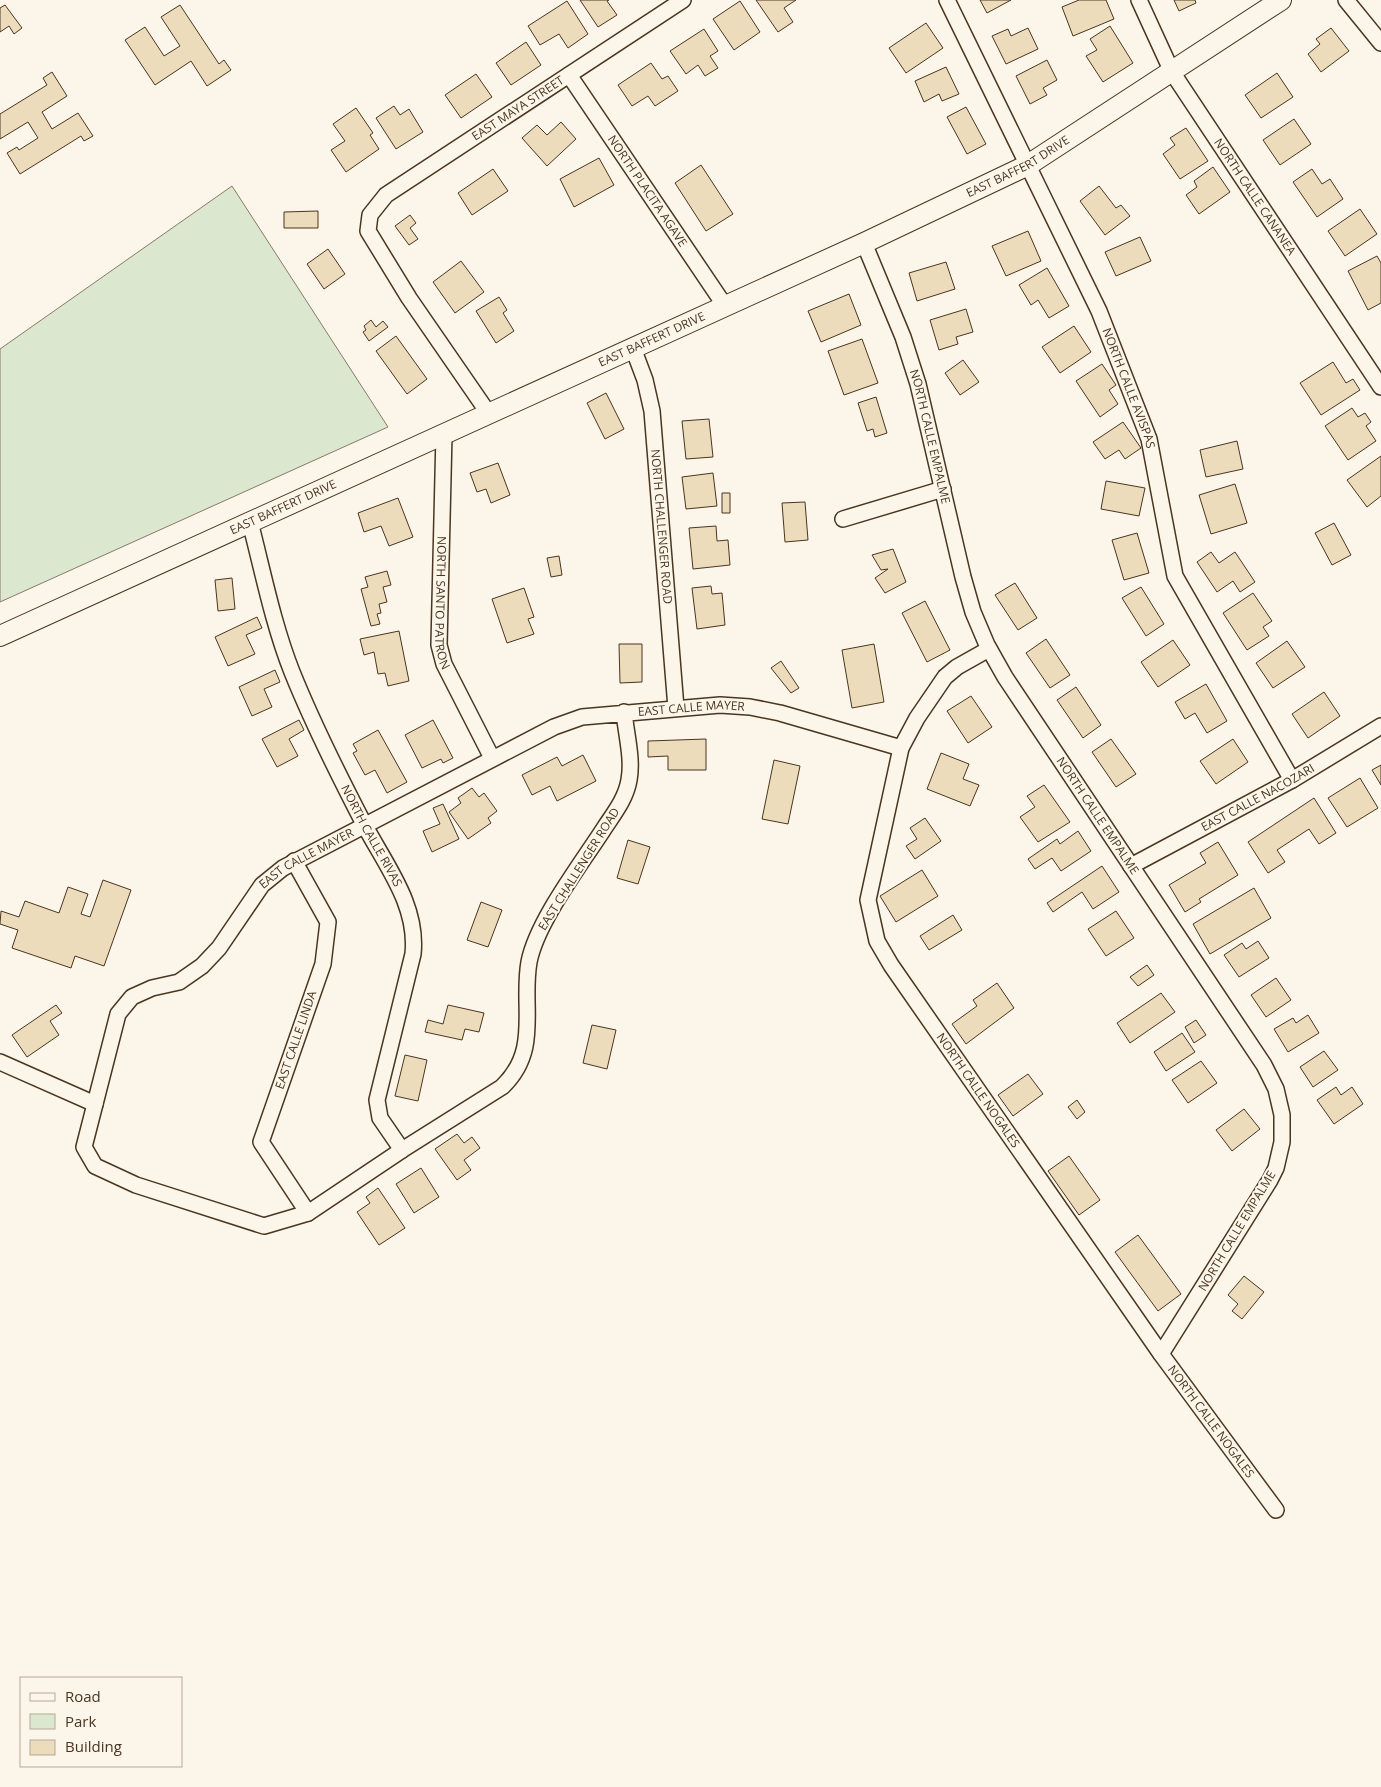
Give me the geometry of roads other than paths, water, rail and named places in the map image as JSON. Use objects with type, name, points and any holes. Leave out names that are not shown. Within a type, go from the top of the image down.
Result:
[{"type":"street","name":"EAST MAYA STREET","points":[[489,414],[409,298],[368,230],[370,216],[386,195],[683,0]]},
{"type":"street","name":"NORTH CALLE AVISPAS","points":[[947,0],[1100,311],[1149,439],[1175,576],[1292,780]]},
{"type":"street","name":"NORTH CALLE CANANEA","points":[[1139,0],[1172,72],[1381,387]]},
{"type":"street","name":"EAST BAFFERT DRIVE","points":[[0,636],[864,243],[1028,165],[1281,0]]},
{"type":"street","points":[[1346,0],[1381,43]]},
{"type":"street","name":"NORTH PLACITA AGAVE","points":[[569,74],[725,306]]},
{"type":"street","name":"NORTH CALLE EMPALME","points":[[864,243],[903,337],[918,384],[963,577],[973,612],[989,649],[1005,677],[1264,1065],[1276,1089],[1282,1115],[1282,1142],[1270,1180],[1161,1354]]},
{"type":"street","name":"NORTH CHALLENGER ROAD","points":[[633,348],[645,380],[652,411],[676,708]]},
{"type":"street","name":"NORTH SANTO PATRON","points":[[444,434],[439,645],[444,664],[492,758]]},
{"type":"street","points":[[843,519],[943,489]]},
{"type":"street","name":"NORTH CALLE RIVAS","points":[[250,522],[278,629],[292,671],[364,824],[408,905],[414,934],[412,959],[377,1100],[380,1118],[402,1150]]},
{"type":"street","name":"NORTH CALLE NOGALES","points":[[989,649],[957,667],[940,682],[901,748],[868,900],[877,941],[891,965],[1161,1354],[1276,1510]]},
{"type":"street","name":"EAST CALLE MAYER","points":[[308,1213],[264,1226],[136,1186],[95,1166],[84,1147],[118,1014],[132,997],[152,988],[179,982],[202,966],[219,948],[262,885],[294,861],[492,758],[567,721],[596,714],[720,705],[750,707],[780,713],[901,748]]},
{"type":"street","name":"EAST CHALLENGER ROAD","points":[[308,1213],[402,1150],[502,1087],[522,1061],[527,1038],[529,962],[537,937],[622,800],[627,787],[630,765],[624,712]]},
{"type":"street","name":"EAST CALLE NACOZARI","points":[[1131,866],[1292,780],[1381,726]]},
{"type":"street","name":"EAST CALLE LINDA","points":[[294,861],[328,922],[323,964],[261,1142],[308,1213]]},
{"type":"street","points":[[0,1062],[95,1104]]}]
